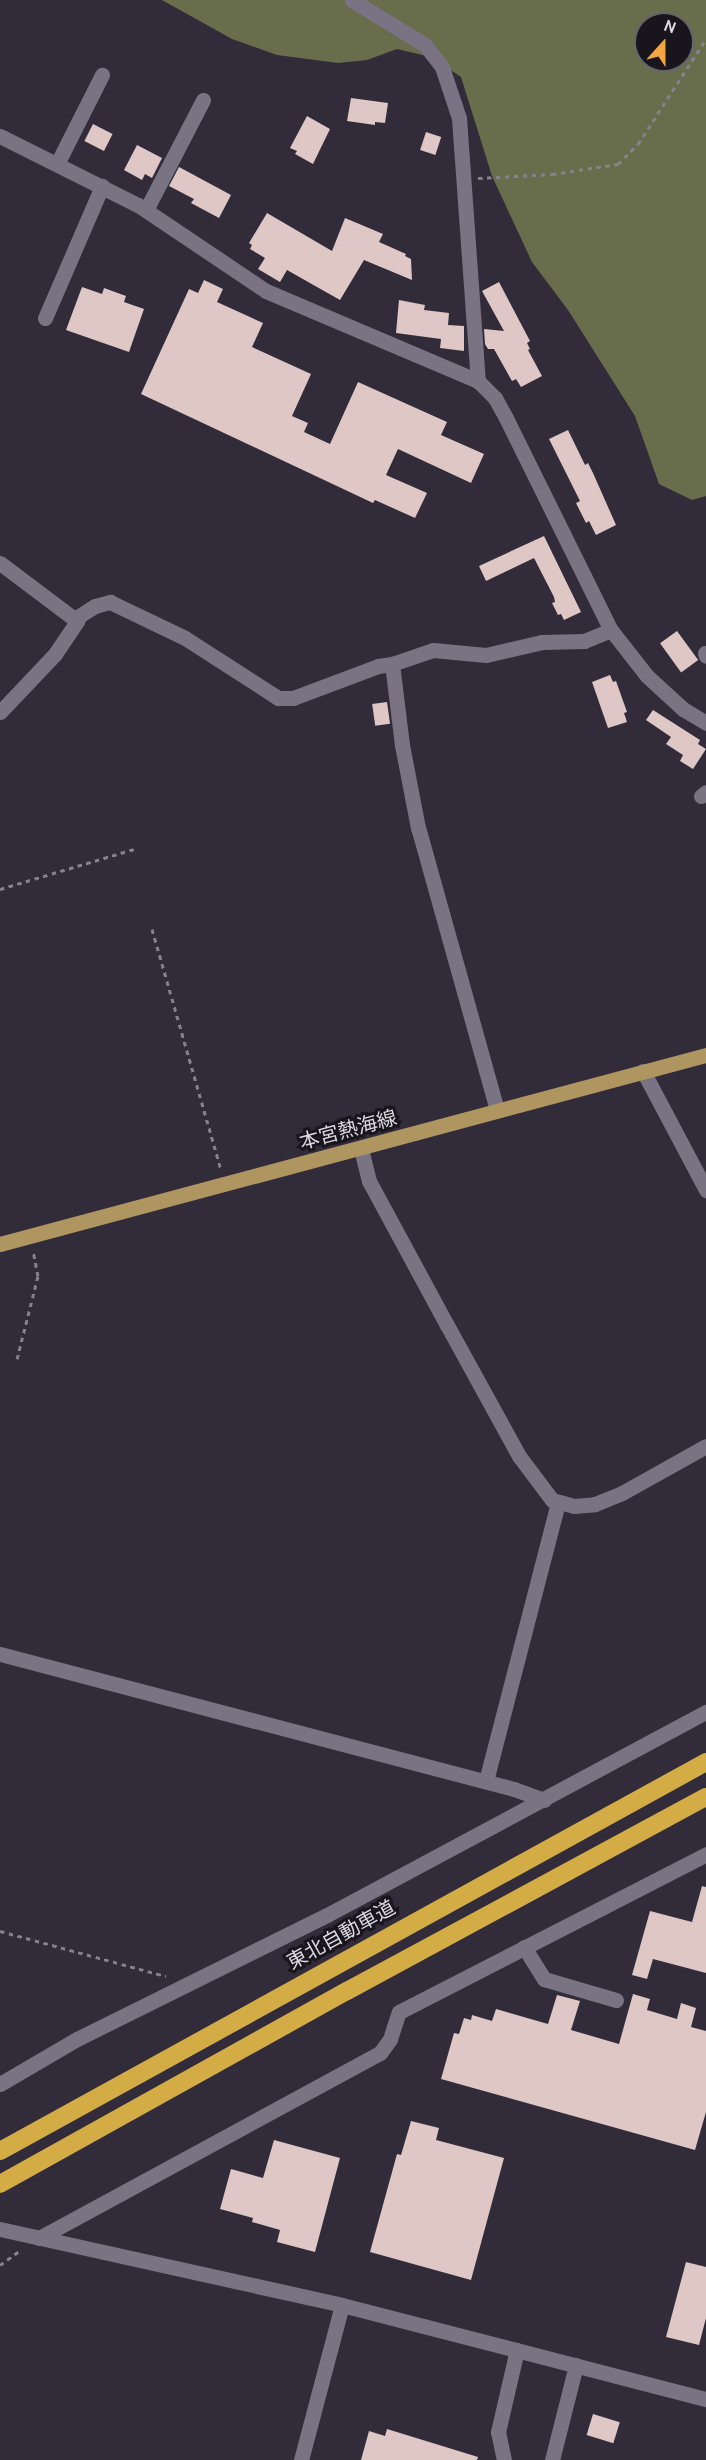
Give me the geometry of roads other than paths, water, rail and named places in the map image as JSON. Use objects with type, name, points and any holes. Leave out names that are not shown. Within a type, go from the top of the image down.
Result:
[{"type":"highway","name":"東北自動車道","points":[[0,2151],[706,1762]]},
{"type":"highway","points":[[0,2184],[337,1997],[706,1797]]},
{"type":"main road","name":"本宮熱海線","points":[[0,1244],[706,1055]]},
{"type":"street","points":[[352,0],[425,45],[442,67],[459,118],[478,381]]},
{"type":"street","points":[[57,164],[102,75]]},
{"type":"street","points":[[146,210],[202,100]]},
{"type":"street","points":[[0,136],[146,210],[266,291],[478,381],[495,398],[506,418],[611,630],[647,676],[683,709],[706,723]]},
{"type":"street","points":[[45,318],[102,186]]},
{"type":"street","points":[[0,563],[77,621]]},
{"type":"street","points":[[0,712],[55,654],[79,616],[95,606],[110,602],[185,638],[269,693],[286,699],[378,666],[392,664],[433,650],[486,656],[542,642],[584,641],[611,630]]},
{"type":"street","points":[[392,664],[402,745],[418,828],[497,1110]]},
{"type":"street","points":[[643,1071],[706,1190]]},
{"type":"street","points":[[361,1149],[369,1181],[519,1456],[538,1484],[558,1503],[574,1506],[595,1504],[622,1493],[706,1446]]},
{"type":"street","points":[[486,1781],[558,1503]]},
{"type":"street","points":[[0,1654],[486,1781],[544,1800]]},
{"type":"street","points":[[0,2084],[77,2039],[183,1984],[327,1915],[706,1712]]},
{"type":"street","points":[[39,2238],[380,2053],[390,2039],[399,2012],[706,1854]]},
{"type":"street","points":[[524,1947],[544,1979],[616,2000]]},
{"type":"street","points":[[0,2229],[342,2305],[706,2399]]},
{"type":"street","points":[[301,2460],[342,2305]]},
{"type":"street","points":[[504,2460],[498,2432],[518,2350]]},
{"type":"street","points":[[552,2460],[576,2365]]}]
